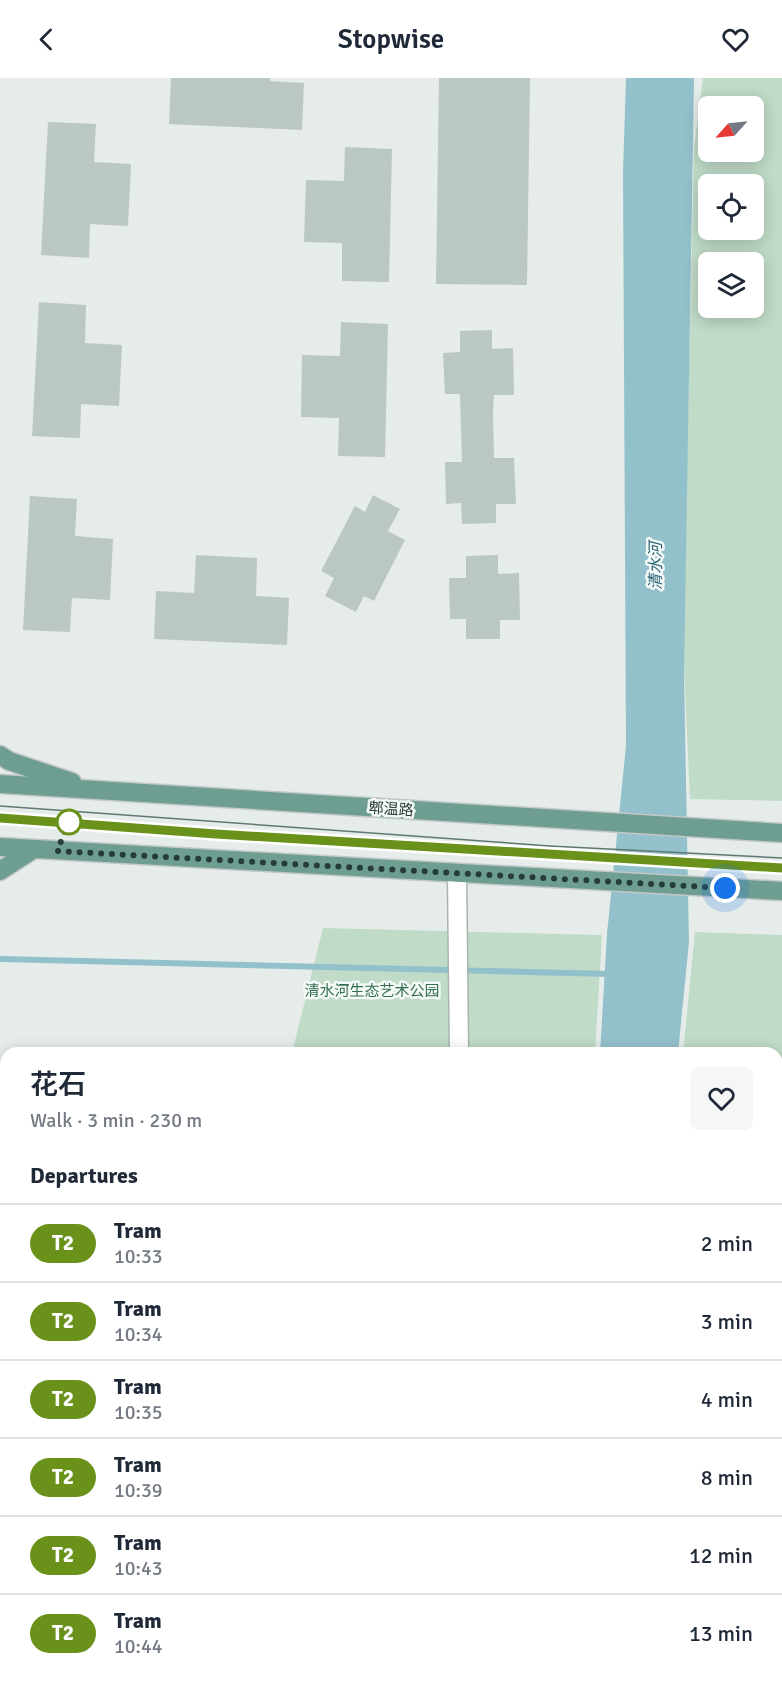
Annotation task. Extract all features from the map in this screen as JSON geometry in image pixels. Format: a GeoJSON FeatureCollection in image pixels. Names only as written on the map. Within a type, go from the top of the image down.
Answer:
{"type":"FeatureCollection","features":[{"type":"Feature","properties":{"kind":"main road"},"geometry":{"type":"LineString","coordinates":[[0,755],[9,762],[100,790]]}},
{"type":"Feature","properties":{"kind":"main road","name":"郫温路"},"geometry":{"type":"LineString","coordinates":[[0,784],[782,833]]}},
{"type":"Feature","properties":{"kind":"main road"},"geometry":{"type":"LineString","coordinates":[[0,848],[782,891]]}},
{"type":"Feature","properties":{"kind":"main road"},"geometry":{"type":"LineString","coordinates":[[0,870],[33,849]]}},
{"type":"Feature","properties":{"kind":"lane"},"geometry":{"type":"LineString","coordinates":[[457,874],[459,1047]]}},
{"type":"Feature","properties":{"kind":"green space"},"geometry":{"type":"Polygon","coordinates":[[[703,78],[782,78],[782,801],[690,799],[683,644],[694,147],[698,116],[698,162],[764,162],[764,96],[701,96],[703,78]]]}},
{"type":"Feature","properties":{"kind":"green space","name":"清水河生态艺术公园"},"geometry":{"type":"Polygon","coordinates":[[[323,928],[602,935],[595,1047],[293,1047],[323,928]]]}},
{"type":"Feature","properties":{"kind":"green space"},"geometry":{"type":"Polygon","coordinates":[[[695,932],[782,935],[782,1047],[684,1047],[695,932]]]}},
{"type":"Feature","properties":{"kind":"water","name":"清水河"},"geometry":{"type":"Polygon","coordinates":[[[626,78],[694,78],[684,674],[689,942],[679,1047],[600,1047],[607,934],[626,746],[623,172],[626,78]]]}},
{"type":"Feature","properties":{"kind":"building"},"geometry":{"type":"Polygon","coordinates":[[[171,78],[270,78],[270,81],[304,83],[302,130],[169,124],[171,78]]]}},
{"type":"Feature","properties":{"kind":"building"},"geometry":{"type":"Polygon","coordinates":[[[439,78],[530,78],[527,285],[436,284],[439,78]]]}},
{"type":"Feature","properties":{"kind":"building"},"geometry":{"type":"Polygon","coordinates":[[[48,122],[96,124],[94,162],[131,164],[128,226],[90,224],[89,258],[41,255],[48,122]]]}},
{"type":"Feature","properties":{"kind":"building"},"geometry":{"type":"Polygon","coordinates":[[[345,147],[392,149],[389,282],[342,281],[342,243],[304,242],[306,180],[344,181],[345,147]]]}},
{"type":"Feature","properties":{"kind":"building"},"geometry":{"type":"Polygon","coordinates":[[[39,302],[86,305],[85,343],[122,345],[119,406],[81,404],[80,438],[32,436],[39,302]]]}},
{"type":"Feature","properties":{"kind":"building"},"geometry":{"type":"Polygon","coordinates":[[[341,322],[388,324],[385,457],[338,456],[339,418],[301,417],[302,355],[340,356],[341,322]]]}},
{"type":"Feature","properties":{"kind":"building"},"geometry":{"type":"Polygon","coordinates":[[[492,330],[492,349],[513,348],[514,395],[494,395],[493,413],[494,458],[514,458],[516,504],[496,504],[496,523],[462,524],[461,503],[446,504],[445,462],[462,462],[460,394],[445,394],[443,353],[460,352],[460,331],[492,330]]]}},
{"type":"Feature","properties":{"kind":"building"},"geometry":{"type":"Polygon","coordinates":[[[373,495],[400,509],[388,531],[405,540],[374,601],[364,596],[356,612],[325,596],[334,578],[321,571],[355,506],[365,512],[373,495]]]}},
{"type":"Feature","properties":{"kind":"building"},"geometry":{"type":"Polygon","coordinates":[[[30,496],[77,499],[75,536],[113,539],[110,600],[72,598],[70,632],[23,630],[30,496]]]}},
{"type":"Feature","properties":{"kind":"building"},"geometry":{"type":"Polygon","coordinates":[[[196,555],[257,558],[256,596],[289,598],[287,645],[154,639],[156,591],[194,593],[196,555]]]}},
{"type":"Feature","properties":{"kind":"building"},"geometry":{"type":"Polygon","coordinates":[[[498,555],[498,574],[519,573],[520,620],[500,620],[500,639],[466,639],[466,619],[450,619],[449,578],[466,578],[466,556],[498,555]]]}},
{"type":"Feature","properties":{"kind":"waterway"},"geometry":{"type":"LineString","coordinates":[[0,959],[611,974]]}},
{"type":"Feature","properties":{"kind":"tram line"},"geometry":{"type":"LineString","coordinates":[[0,806],[550,846],[782,858]]}},
{"type":"Feature","properties":{"kind":"tram line"},"geometry":{"type":"LineString","coordinates":[[0,818],[486,850]]}},
{"type":"Feature","properties":{"kind":"tram line","name":"T2"},"geometry":{"type":"LineString","coordinates":[[0,818],[216,834],[782,868]]}},
{"type":"Feature","properties":{"kind":"tram line"},"geometry":{"type":"LineString","coordinates":[[602,857],[782,868]]}},
{"type":"Feature","properties":{"kind":"route"},"geometry":{"type":"LineString","coordinates":[[69,822],[57,851],[725,888]]}}]}
